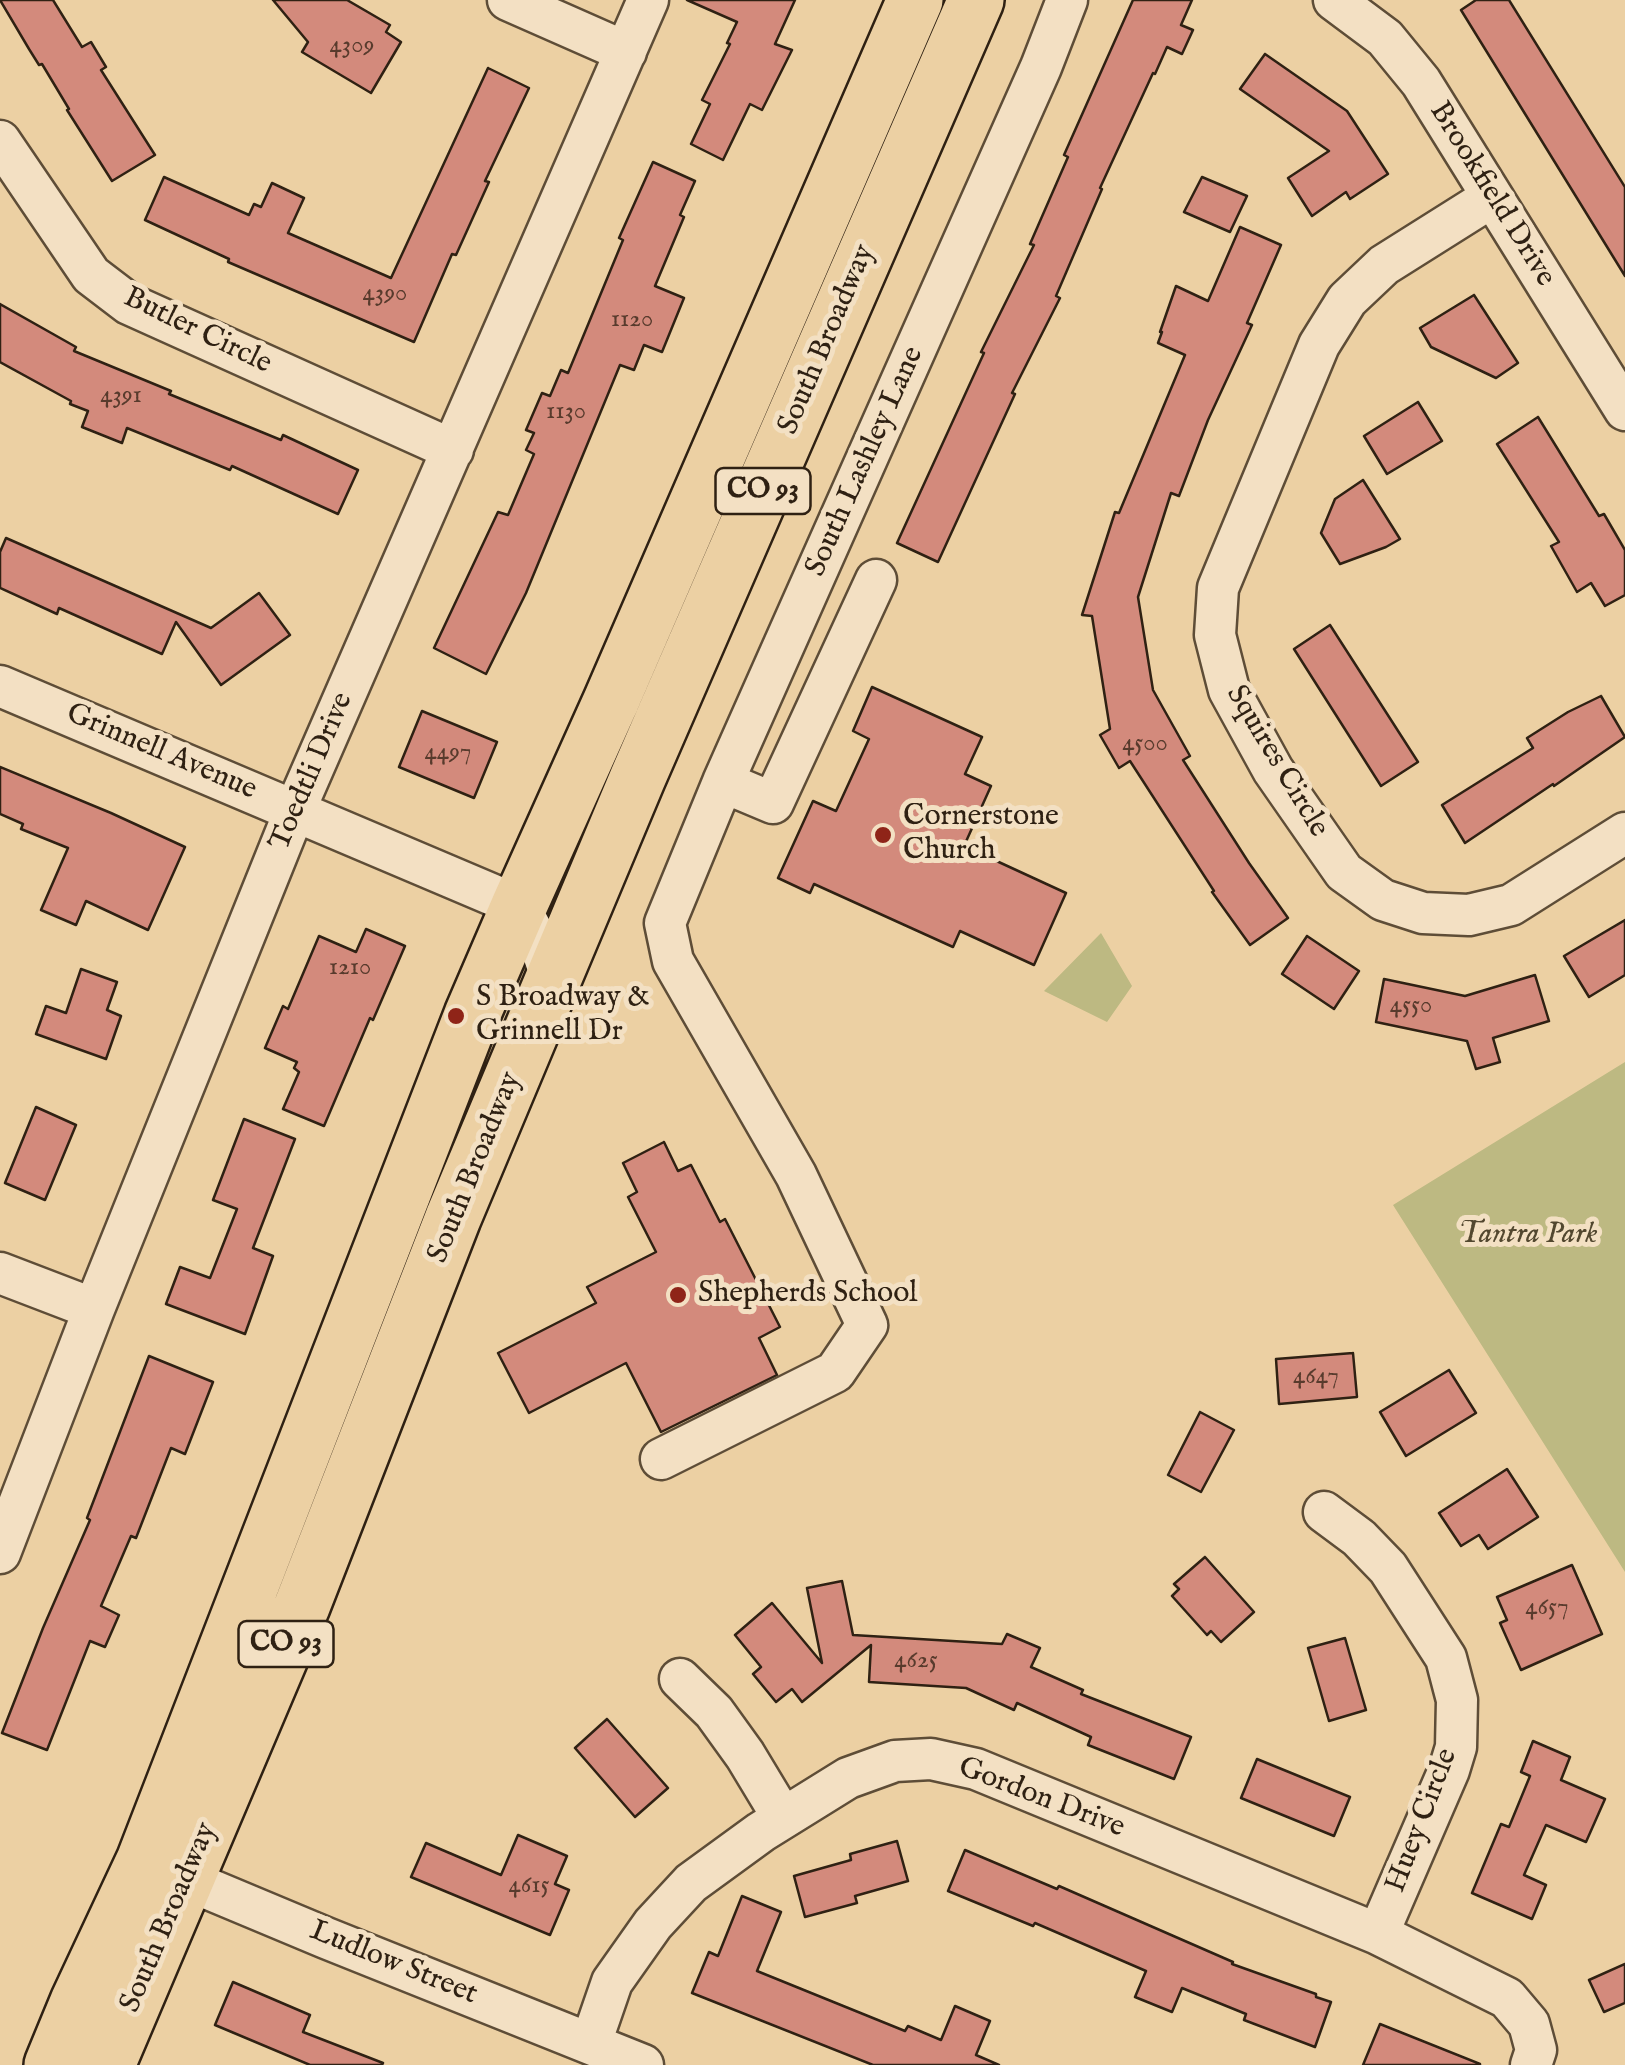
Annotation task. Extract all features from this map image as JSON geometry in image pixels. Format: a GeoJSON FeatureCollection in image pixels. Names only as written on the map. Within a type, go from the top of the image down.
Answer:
{"type":"FeatureCollection","features":[{"type":"Feature","properties":{"kind":"highway","name":"South Broadway"},"geometry":{"type":"LineString","coordinates":[[107,2065],[165,1870],[472,1015],[915,0]]}},
{"type":"Feature","properties":{"kind":"highway","name":"South Broadway"},"geometry":{"type":"LineString","coordinates":[[52,2065],[78,2002],[165,1870],[302,1606],[453,1218],[638,777],[976,0]]}},
{"type":"Feature","properties":{"kind":"street"},"geometry":{"type":"LineString","coordinates":[[508,0],[626,52]]}},
{"type":"Feature","properties":{"kind":"street","name":"Toedtli Drive"},"geometry":{"type":"LineString","coordinates":[[0,1552],[295,810],[648,0]]}},
{"type":"Feature","properties":{"kind":"street","name":"South Lashley Lane"},"geometry":{"type":"LineString","coordinates":[[661,1459],[835,1372],[867,1325],[796,1175],[673,961],[665,923],[723,782],[1041,68],[1067,0]]}},
{"type":"Feature","properties":{"kind":"street","name":"Brookfield Drive"},"geometry":{"type":"LineString","coordinates":[[1334,0],[1385,38],[1421,82],[1625,410]]}},
{"type":"Feature","properties":{"kind":"street","name":"Butler Circle"},"geometry":{"type":"LineString","coordinates":[[0,141],[90,275],[129,304],[453,450]]}},
{"type":"Feature","properties":{"kind":"street","name":"Squires Circle"},"geometry":{"type":"LineString","coordinates":[[1492,197],[1384,265],[1347,300],[1320,346],[1218,588],[1215,636],[1229,690],[1273,770],[1344,872],[1383,900],[1423,913],[1468,915],[1511,905],[1625,833]]}},
{"type":"Feature","properties":{"kind":"street"},"geometry":{"type":"LineString","coordinates":[[723,782],[773,804],[876,580]]}},
{"type":"Feature","properties":{"kind":"street","name":"Grinnell Avenue"},"geometry":{"type":"LineString","coordinates":[[0,686],[518,906]]}},
{"type":"Feature","properties":{"kind":"street"},"geometry":{"type":"LineString","coordinates":[[518,906],[540,945],[552,983]]}},
{"type":"Feature","properties":{"kind":"street"},"geometry":{"type":"LineString","coordinates":[[0,1272],[94,1309]]}},
{"type":"Feature","properties":{"kind":"street","name":"Huey Circle"},"geometry":{"type":"LineString","coordinates":[[1324,1512],[1359,1538],[1388,1568],[1446,1658],[1457,1700],[1456,1747],[1449,1770],[1378,1934]]}},
{"type":"Feature","properties":{"kind":"street"},"geometry":{"type":"LineString","coordinates":[[680,1679],[714,1712],[783,1818]]}},
{"type":"Feature","properties":{"kind":"street","name":"Gordon Drive"},"geometry":{"type":"LineString","coordinates":[[591,2043],[612,1982],[653,1924],[691,1883],[848,1778],[895,1761],[932,1759],[976,1769],[1378,1934],[1506,1998],[1529,2024],[1536,2050],[1530,2065]]}},
{"type":"Feature","properties":{"kind":"street","name":"Ludlow Street"},"geometry":{"type":"LineString","coordinates":[[165,1870],[643,2065]]}},
{"type":"Feature","properties":{"kind":"green space"},"geometry":{"type":"Polygon","coordinates":[[[1101,933],[1132,986],[1107,1022],[1044,991],[1101,933]]]}},
{"type":"Feature","properties":{"kind":"green space","name":"Tantra Park"},"geometry":{"type":"Polygon","coordinates":[[[1625,1062],[1625,1572],[1393,1205],[1625,1062]]]}},
{"type":"Feature","properties":{"kind":"building"},"geometry":{"type":"Polygon","coordinates":[[[0,0],[53,0],[82,47],[91,42],[106,67],[101,70],[155,155],[112,181],[0,0]]]}},
{"type":"Feature","properties":{"kind":"building"},"geometry":{"type":"Polygon","coordinates":[[[273,0],[347,0],[390,25],[386,32],[401,42],[371,93],[302,52],[308,42],[273,0]]]}},
{"type":"Feature","properties":{"kind":"building"},"geometry":{"type":"Polygon","coordinates":[[[687,0],[795,0],[775,44],[792,50],[762,110],[750,104],[723,160],[691,144],[710,104],[702,100],[737,22],[687,0]]]}},
{"type":"Feature","properties":{"kind":"building"},"geometry":{"type":"Polygon","coordinates":[[[1133,0],[1192,0],[1181,25],[1193,30],[1182,54],[1167,47],[1153,73],[1100,188],[1056,296],[1060,298],[1012,393],[1015,394],[938,562],[897,543],[984,353],[981,352],[1034,245],[1030,244],[1068,157],[1064,155],[1133,0]]]}},
{"type":"Feature","properties":{"kind":"building"},"geometry":{"type":"Polygon","coordinates":[[[1476,0],[1509,0],[1625,187],[1625,276],[1461,10],[1476,0]]]}},
{"type":"Feature","properties":{"kind":"building"},"geometry":{"type":"Polygon","coordinates":[[[1265,54],[1347,111],[1388,174],[1350,199],[1346,192],[1312,216],[1288,178],[1329,151],[1240,89],[1265,54]]]}},
{"type":"Feature","properties":{"kind":"building"},"geometry":{"type":"Polygon","coordinates":[[[488,68],[529,88],[414,342],[228,262],[229,259],[145,220],[164,177],[249,215],[254,204],[261,207],[272,183],[304,198],[288,233],[391,278],[488,68]]]}},
{"type":"Feature","properties":{"kind":"building"},"geometry":{"type":"Polygon","coordinates":[[[653,162],[695,181],[655,286],[684,298],[662,352],[644,345],[634,370],[620,365],[526,593],[486,674],[434,648],[498,512],[508,515],[534,454],[526,450],[534,433],[526,430],[542,393],[550,396],[561,370],[568,373],[623,240],[619,238],[653,162]]]}},
{"type":"Feature","properties":{"kind":"building"},"geometry":{"type":"Polygon","coordinates":[[[1202,177],[1247,196],[1230,232],[1184,212],[1202,177]]]}},
{"type":"Feature","properties":{"kind":"building"},"geometry":{"type":"Polygon","coordinates":[[[1240,227],[1281,245],[1247,323],[1252,325],[1208,420],[1179,496],[1171,493],[1138,597],[1153,690],[1190,756],[1183,760],[1288,918],[1250,945],[1130,761],[1119,768],[1100,735],[1110,729],[1092,616],[1082,615],[1115,512],[1119,513],[1185,355],[1158,343],[1176,286],[1208,301],[1240,227]]]}},
{"type":"Feature","properties":{"kind":"building"},"geometry":{"type":"Polygon","coordinates":[[[1474,295],[1518,363],[1496,378],[1431,347],[1420,328],[1474,295]]]}},
{"type":"Feature","properties":{"kind":"building"},"geometry":{"type":"Polygon","coordinates":[[[0,304],[76,347],[74,351],[281,440],[283,435],[358,470],[338,514],[232,466],[230,470],[127,428],[122,443],[82,427],[88,411],[0,362],[0,304]]]}},
{"type":"Feature","properties":{"kind":"building"},"geometry":{"type":"Polygon","coordinates":[[[1418,402],[1442,441],[1387,474],[1364,436],[1418,402]]]}},
{"type":"Feature","properties":{"kind":"building"},"geometry":{"type":"Polygon","coordinates":[[[1538,417],[1599,516],[1604,514],[1625,550],[1625,595],[1605,606],[1591,583],[1577,592],[1551,546],[1559,542],[1497,444],[1538,417]]]}},
{"type":"Feature","properties":{"kind":"building"},"geometry":{"type":"Polygon","coordinates":[[[1363,480],[1400,539],[1340,564],[1321,533],[1335,499],[1363,480]]]}},
{"type":"Feature","properties":{"kind":"building"},"geometry":{"type":"Polygon","coordinates":[[[6,538],[211,628],[259,593],[290,635],[221,685],[176,622],[162,654],[59,608],[57,614],[0,588],[0,552],[6,538]]]}},
{"type":"Feature","properties":{"kind":"building"},"geometry":{"type":"Polygon","coordinates":[[[1330,625],[1418,762],[1381,786],[1294,649],[1330,625]]]}},
{"type":"Feature","properties":{"kind":"building","name":"Cornerstone Church"},"geometry":{"type":"Polygon","coordinates":[[[872,687],[982,737],[965,774],[991,786],[964,846],[1066,893],[1034,965],[960,931],[953,947],[814,884],[810,893],[778,878],[813,801],[836,811],[869,739],[853,731],[872,687]]]}},
{"type":"Feature","properties":{"kind":"building"},"geometry":{"type":"Polygon","coordinates":[[[1601,696],[1625,737],[1465,843],[1442,805],[1533,748],[1527,738],[1601,696]]]}},
{"type":"Feature","properties":{"kind":"building"},"geometry":{"type":"Polygon","coordinates":[[[422,711],[497,742],[474,798],[399,767],[422,711]]]}},
{"type":"Feature","properties":{"kind":"building"},"geometry":{"type":"Polygon","coordinates":[[[0,767],[185,847],[148,930],[86,901],[76,925],[41,910],[68,848],[21,829],[23,824],[0,814],[0,767]]]}},
{"type":"Feature","properties":{"kind":"building"},"geometry":{"type":"Polygon","coordinates":[[[1625,920],[1625,975],[1589,997],[1564,956],[1625,920]]]}},
{"type":"Feature","properties":{"kind":"building"},"geometry":{"type":"Polygon","coordinates":[[[366,929],[405,946],[324,1126],[283,1109],[299,1072],[294,1068],[297,1062],[265,1048],[283,1006],[288,1009],[319,936],[356,952],[366,929]]]}},
{"type":"Feature","properties":{"kind":"building"},"geometry":{"type":"Polygon","coordinates":[[[1307,936],[1359,971],[1334,1009],[1282,974],[1307,936]]]}},
{"type":"Feature","properties":{"kind":"building"},"geometry":{"type":"Polygon","coordinates":[[[81,969],[117,982],[107,1010],[121,1016],[106,1059],[36,1034],[46,1006],[66,1013],[81,969]]]}},
{"type":"Feature","properties":{"kind":"building"},"geometry":{"type":"Polygon","coordinates":[[[1535,975],[1549,1021],[1493,1038],[1500,1062],[1476,1069],[1467,1041],[1376,1022],[1384,979],[1465,996],[1535,975]]]}},
{"type":"Feature","properties":{"kind":"building"},"geometry":{"type":"Polygon","coordinates":[[[36,1107],[76,1125],[45,1200],[5,1183],[36,1107]]]}},
{"type":"Feature","properties":{"kind":"building"},"geometry":{"type":"Polygon","coordinates":[[[244,1119],[295,1139],[253,1248],[273,1256],[245,1334],[166,1304],[180,1267],[210,1278],[237,1209],[213,1200],[244,1119]]]}},
{"type":"Feature","properties":{"kind":"building","name":"Shepherds School"},"geometry":{"type":"Polygon","coordinates":[[[664,1142],[678,1171],[691,1165],[720,1222],[725,1219],[780,1327],[759,1338],[777,1375],[661,1432],[626,1363],[529,1413],[498,1353],[596,1303],[587,1287],[656,1252],[628,1197],[637,1192],[623,1163],[664,1142]]]}},
{"type":"Feature","properties":{"kind":"building"},"geometry":{"type":"Polygon","coordinates":[[[1353,1353],[1357,1397],[1279,1404],[1276,1359],[1353,1353]]]}},
{"type":"Feature","properties":{"kind":"building"},"geometry":{"type":"Polygon","coordinates":[[[149,1356],[213,1382],[185,1454],[171,1448],[136,1538],[131,1536],[101,1606],[119,1615],[105,1647],[90,1641],[47,1750],[2,1733],[90,1520],[87,1518],[149,1356]]]}},
{"type":"Feature","properties":{"kind":"building"},"geometry":{"type":"Polygon","coordinates":[[[1449,1370],[1476,1413],[1406,1456],[1380,1412],[1449,1370]]]}},
{"type":"Feature","properties":{"kind":"building"},"geometry":{"type":"Polygon","coordinates":[[[1200,1412],[1234,1430],[1201,1492],[1168,1475],[1200,1412]]]}},
{"type":"Feature","properties":{"kind":"building"},"geometry":{"type":"Polygon","coordinates":[[[1507,1469],[1538,1517],[1488,1549],[1479,1535],[1461,1546],[1439,1513],[1507,1469]]]}},
{"type":"Feature","properties":{"kind":"building"},"geometry":{"type":"Polygon","coordinates":[[[1205,1557],[1254,1612],[1221,1642],[1211,1631],[1207,1635],[1172,1596],[1179,1589],[1174,1584],[1205,1557]]]}},
{"type":"Feature","properties":{"kind":"building"},"geometry":{"type":"Polygon","coordinates":[[[1572,1565],[1602,1634],[1521,1670],[1500,1623],[1507,1620],[1497,1597],[1572,1565]]]}},
{"type":"Feature","properties":{"kind":"building"},"geometry":{"type":"Polygon","coordinates":[[[842,1581],[853,1635],[1002,1644],[1007,1634],[1040,1648],[1031,1667],[1083,1690],[1081,1694],[1191,1737],[1174,1779],[1088,1745],[1091,1737],[1017,1703],[1014,1710],[966,1688],[869,1682],[871,1645],[802,1702],[792,1689],[776,1702],[753,1674],[761,1667],[735,1635],[772,1603],[822,1663],[807,1588],[842,1581]]]}},
{"type":"Feature","properties":{"kind":"building"},"geometry":{"type":"Polygon","coordinates":[[[1345,1638],[1366,1710],[1329,1721],[1308,1648],[1345,1638]]]}},
{"type":"Feature","properties":{"kind":"building"},"geometry":{"type":"Polygon","coordinates":[[[607,1719],[668,1788],[635,1817],[575,1748],[607,1719]]]}},
{"type":"Feature","properties":{"kind":"building"},"geometry":{"type":"Polygon","coordinates":[[[1533,1741],[1570,1757],[1561,1780],[1605,1799],[1586,1842],[1546,1825],[1524,1875],[1546,1885],[1532,1919],[1472,1893],[1501,1824],[1509,1827],[1530,1776],[1521,1772],[1533,1741]]]}},
{"type":"Feature","properties":{"kind":"building"},"geometry":{"type":"Polygon","coordinates":[[[1257,1759],[1350,1797],[1334,1836],[1241,1798],[1257,1759]]]}},
{"type":"Feature","properties":{"kind":"building"},"geometry":{"type":"Polygon","coordinates":[[[518,1835],[567,1856],[555,1884],[569,1890],[550,1935],[411,1877],[426,1843],[501,1875],[518,1835]]]}},
{"type":"Feature","properties":{"kind":"building"},"geometry":{"type":"Polygon","coordinates":[[[897,1841],[908,1881],[855,1896],[857,1903],[805,1917],[794,1876],[851,1860],[850,1854],[897,1841]]]}},
{"type":"Feature","properties":{"kind":"building"},"geometry":{"type":"Polygon","coordinates":[[[965,1850],[1331,2002],[1315,2047],[1244,2020],[1246,2014],[1182,1988],[1172,2012],[1135,1997],[1146,1971],[948,1891],[965,1850]]]}},
{"type":"Feature","properties":{"kind":"building"},"geometry":{"type":"Polygon","coordinates":[[[742,1896],[781,1912],[757,1971],[905,2031],[908,2026],[941,2040],[955,2006],[990,2021],[976,2055],[999,2065],[873,2065],[692,1993],[709,1952],[718,1956],[742,1896]]]}},
{"type":"Feature","properties":{"kind":"building"},"geometry":{"type":"Polygon","coordinates":[[[1625,1964],[1625,2003],[1604,2012],[1589,1980],[1625,1964]]]}},
{"type":"Feature","properties":{"kind":"building"},"geometry":{"type":"Polygon","coordinates":[[[233,1982],[310,2015],[303,2032],[382,2065],[310,2065],[215,2025],[233,1982]]]}},
{"type":"Feature","properties":{"kind":"building"},"geometry":{"type":"Polygon","coordinates":[[[1380,2024],[1480,2064],[1480,2065],[1363,2065],[1380,2024]]]}},
{"type":"Feature","properties":{"kind":"place","name":"Cornerstone Church"},"geometry":{"type":"Point","coordinates":[883,835]}},
{"type":"Feature","properties":{"kind":"place","name":"S Broadway & Grinnell Dr"},"geometry":{"type":"Point","coordinates":[456,1016]}},
{"type":"Feature","properties":{"kind":"place","name":"Shepherds School"},"geometry":{"type":"Point","coordinates":[678,1295]}}]}
